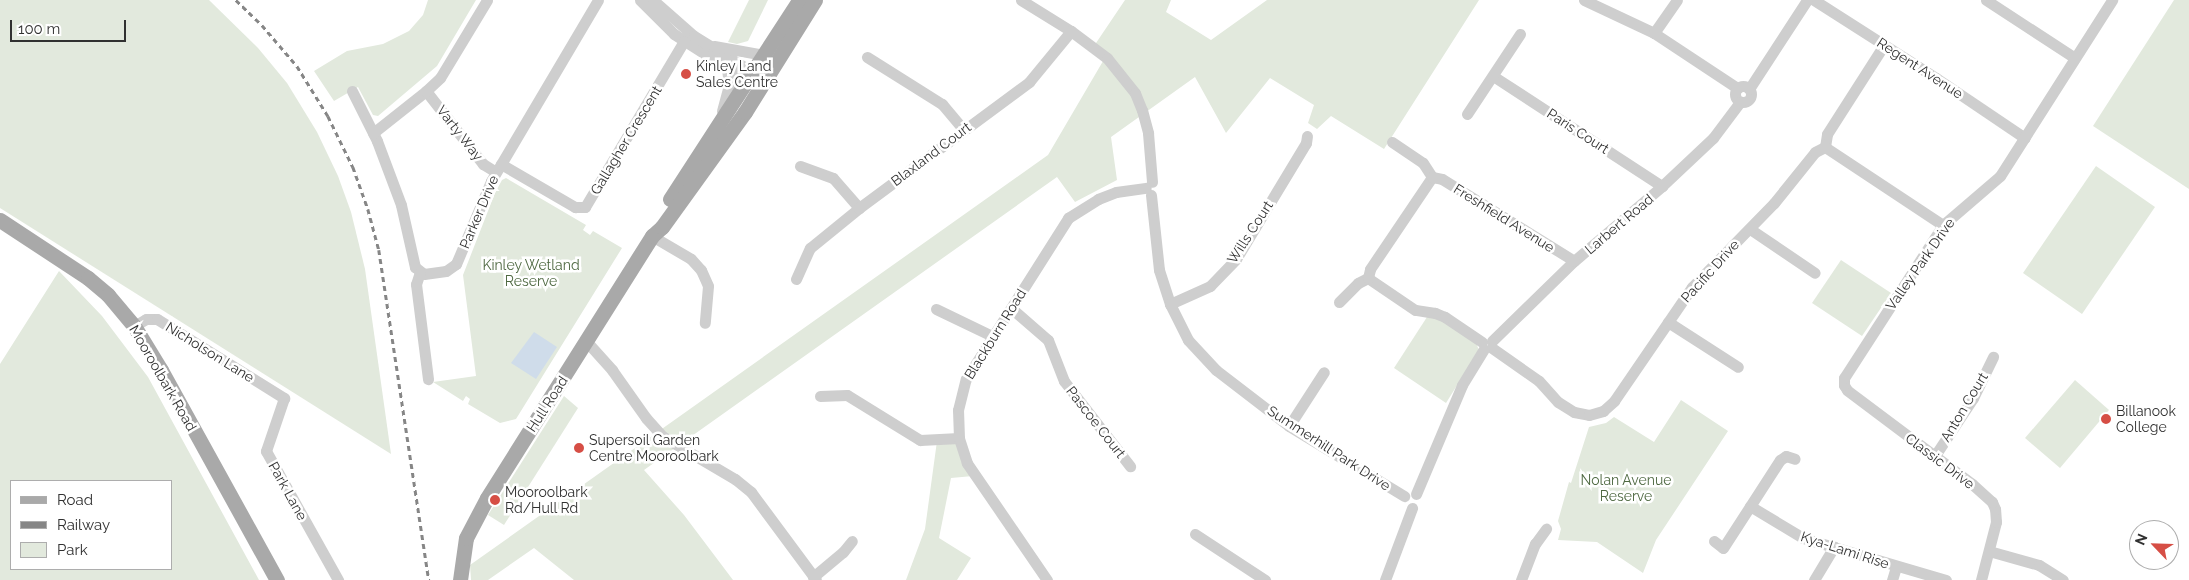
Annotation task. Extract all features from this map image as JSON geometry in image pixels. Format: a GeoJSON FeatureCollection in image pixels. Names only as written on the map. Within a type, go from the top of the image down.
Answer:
{"type":"FeatureCollection","features":[{"type":"Feature","properties":{"kind":"main road","name":"Hull Road"},"geometry":{"type":"LineString","coordinates":[[460,580],[466,538],[475,518],[652,236],[662,226],[756,81],[764,55],[799,0]]}},
{"type":"Feature","properties":{"kind":"main road","name":"Hull Road"},"geometry":{"type":"LineString","coordinates":[[652,236],[655,221],[693,163],[815,0]]}},
{"type":"Feature","properties":{"kind":"main road","name":"Mooroolbark Road"},"geometry":{"type":"LineString","coordinates":[[0,220],[88,278],[108,295],[134,326],[161,370],[277,580]]}},
{"type":"Feature","properties":{"kind":"street"},"geometry":{"type":"LineString","coordinates":[[373,133],[426,91],[445,71],[487,0]]}},
{"type":"Feature","properties":{"kind":"street","name":"Parker Drive"},"geometry":{"type":"LineString","coordinates":[[420,272],[446,271],[456,264],[484,194],[598,0]]}},
{"type":"Feature","properties":{"kind":"street"},"geometry":{"type":"LineString","coordinates":[[640,0],[684,41],[727,68],[756,81]]}},
{"type":"Feature","properties":{"kind":"street"},"geometry":{"type":"LineString","coordinates":[[653,0],[682,26],[756,81]]}},
{"type":"Feature","properties":{"kind":"street","name":"Summerhill Park Drive"},"geometry":{"type":"LineString","coordinates":[[1021,0],[1071,31],[1107,58],[1135,93],[1148,134],[1150,188],[1159,270],[1170,304],[1188,340],[1216,370],[1289,426],[1410,495]]}},
{"type":"Feature","properties":{"kind":"street"},"geometry":{"type":"LineString","coordinates":[[1584,0],[1599,9],[1654,34],[1737,88]]}},
{"type":"Feature","properties":{"kind":"street"},"geometry":{"type":"LineString","coordinates":[[1654,34],[1676,0]]}},
{"type":"Feature","properties":{"kind":"street"},"geometry":{"type":"LineString","coordinates":[[1749,89],[1807,0]]}},
{"type":"Feature","properties":{"kind":"street","name":"Regent Avenue"},"geometry":{"type":"LineString","coordinates":[[1814,0],[1884,44],[2024,138]]}},
{"type":"Feature","properties":{"kind":"street"},"geometry":{"type":"LineString","coordinates":[[1987,0],[2075,58]]}},
{"type":"Feature","properties":{"kind":"street","name":"Valley Park Drive"},"geometry":{"type":"LineString","coordinates":[[1847,390],[1844,385],[1847,373],[1943,225],[1995,181],[2112,0]]}},
{"type":"Feature","properties":{"kind":"street","name":"Blaxland Court"},"geometry":{"type":"LineString","coordinates":[[796,278],[810,248],[963,129],[1029,82],[1071,31]]}},
{"type":"Feature","properties":{"kind":"street"},"geometry":{"type":"LineString","coordinates":[[1467,114],[1520,34]]}},
{"type":"Feature","properties":{"kind":"street","name":"Gallagher Crescent"},"geometry":{"type":"LineString","coordinates":[[498,168],[575,207],[585,206],[684,41]]}},
{"type":"Feature","properties":{"kind":"street"},"geometry":{"type":"LineString","coordinates":[[1884,44],[1827,134],[1825,147],[1943,225]]}},
{"type":"Feature","properties":{"kind":"street"},"geometry":{"type":"LineString","coordinates":[[708,45],[764,55]]}},
{"type":"Feature","properties":{"kind":"street"},"geometry":{"type":"LineString","coordinates":[[868,57],[942,104],[963,129]]}},
{"type":"Feature","properties":{"kind":"street"},"geometry":{"type":"LineString","coordinates":[[693,163],[724,108],[729,85],[727,68]]}},
{"type":"Feature","properties":{"kind":"street","name":"Paris Court"},"geometry":{"type":"LineString","coordinates":[[1493,76],[1662,186]]}},
{"type":"Feature","properties":{"kind":"street"},"geometry":{"type":"LineString","coordinates":[[1742,86],[1749,89],[1752,94],[1750,99],[1746,102],[1740,102],[1735,95],[1737,88],[1742,86]]}},
{"type":"Feature","properties":{"kind":"street"},"geometry":{"type":"LineString","coordinates":[[352,91],[373,133],[401,205],[415,267],[420,272],[416,284],[428,379]]}},
{"type":"Feature","properties":{"kind":"street","name":"Varty Way"},"geometry":{"type":"LineString","coordinates":[[426,91],[484,164],[498,168]]}},
{"type":"Feature","properties":{"kind":"street","name":"Larbert Road"},"geometry":{"type":"LineString","coordinates":[[1410,495],[1462,385],[1487,345],[1574,261],[1662,186],[1713,138],[1740,102]]}},
{"type":"Feature","properties":{"kind":"street","name":"Wills Court"},"geometry":{"type":"LineString","coordinates":[[1170,304],[1210,286],[1236,258],[1306,143],[1307,136]]}},
{"type":"Feature","properties":{"kind":"street","name":"Freshfield Avenue"},"geometry":{"type":"LineString","coordinates":[[1392,142],[1422,163],[1432,178],[1442,179],[1574,261]]}},
{"type":"Feature","properties":{"kind":"street","name":"Pacific Drive"},"geometry":{"type":"LineString","coordinates":[[1487,345],[1539,381],[1558,402],[1574,412],[1589,415],[1603,411],[1614,401],[1692,287],[1721,255],[1750,228],[1814,152],[1825,147]]}},
{"type":"Feature","properties":{"kind":"street"},"geometry":{"type":"LineString","coordinates":[[800,166],[834,178],[859,208]]}},
{"type":"Feature","properties":{"kind":"street"},"geometry":{"type":"LineString","coordinates":[[1368,278],[1370,269],[1432,178]]}},
{"type":"Feature","properties":{"kind":"street","name":"Blackburn Road"},"geometry":{"type":"LineString","coordinates":[[1044,579],[967,463],[959,438],[958,410],[966,379],[1068,218],[1098,199],[1116,192],[1150,188]]}},
{"type":"Feature","properties":{"kind":"street"},"geometry":{"type":"LineString","coordinates":[[1750,228],[1815,273]]}},
{"type":"Feature","properties":{"kind":"street"},"geometry":{"type":"LineString","coordinates":[[652,236],[692,259],[701,270],[708,286],[705,323]]}},
{"type":"Feature","properties":{"kind":"street"},"geometry":{"type":"LineString","coordinates":[[1339,302],[1358,283],[1368,278]]}},
{"type":"Feature","properties":{"kind":"street"},"geometry":{"type":"LineString","coordinates":[[1368,278],[1415,310],[1436,313],[1445,317],[1487,345]]}},
{"type":"Feature","properties":{"kind":"street","name":"Pascoe Court"},"geometry":{"type":"LineString","coordinates":[[1010,308],[1048,340],[1064,381],[1130,466]]}},
{"type":"Feature","properties":{"kind":"street"},"geometry":{"type":"LineString","coordinates":[[936,309],[992,336]]}},
{"type":"Feature","properties":{"kind":"street","name":"Nicholson Lane"},"geometry":{"type":"LineString","coordinates":[[134,326],[146,319],[157,319],[284,398]]}},
{"type":"Feature","properties":{"kind":"street"},"geometry":{"type":"LineString","coordinates":[[1668,322],[1738,367]]}},
{"type":"Feature","properties":{"kind":"street"},"geometry":{"type":"LineString","coordinates":[[587,342],[612,370],[646,418],[662,436],[735,479],[751,492],[815,578],[843,552],[852,540]]}},
{"type":"Feature","properties":{"kind":"street","name":"Anton Court"},"geometry":{"type":"LineString","coordinates":[[1934,457],[1973,398],[1993,357]]}},
{"type":"Feature","properties":{"kind":"street"},"geometry":{"type":"LineString","coordinates":[[1289,426],[1324,372]]}},
{"type":"Feature","properties":{"kind":"street","name":"Classic Drive"},"geometry":{"type":"LineString","coordinates":[[1847,390],[1972,484],[1992,502],[1995,508],[1996,522],[1981,580]]}},
{"type":"Feature","properties":{"kind":"street"},"geometry":{"type":"LineString","coordinates":[[820,396],[847,395],[920,440],[959,438]]}},
{"type":"Feature","properties":{"kind":"street","name":"Park Lane"},"geometry":{"type":"LineString","coordinates":[[284,398],[266,451],[338,580]]}},
{"type":"Feature","properties":{"kind":"street"},"geometry":{"type":"LineString","coordinates":[[1714,541],[1723,548],[1780,460],[1786,456],[1795,459]]}},
{"type":"Feature","properties":{"kind":"street"},"geometry":{"type":"LineString","coordinates":[[1385,580],[1412,508],[1405,504],[1410,495]]}},
{"type":"Feature","properties":{"kind":"street","name":"Kya-Lami Rise"},"geometry":{"type":"LineString","coordinates":[[1750,506],[1793,534],[1896,567],[1946,580]]}},
{"type":"Feature","properties":{"kind":"street"},"geometry":{"type":"LineString","coordinates":[[1520,580],[1535,544],[1546,529]]}},
{"type":"Feature","properties":{"kind":"street"},"geometry":{"type":"LineString","coordinates":[[1195,534],[1265,580]]}},
{"type":"Feature","properties":{"kind":"street"},"geometry":{"type":"LineString","coordinates":[[1814,580],[1834,547]]}},
{"type":"Feature","properties":{"kind":"street"},"geometry":{"type":"LineString","coordinates":[[1989,551],[2039,565],[2063,580]]}},
{"type":"Feature","properties":{"kind":"street"},"geometry":{"type":"LineString","coordinates":[[1892,580],[1896,567]]}},
{"type":"Feature","properties":{"kind":"green space"},"geometry":{"type":"Polygon","coordinates":[[[0,0],[209,0],[258,48],[287,83],[317,132],[338,176],[351,212],[365,269],[391,454],[0,208],[0,0]]]}},
{"type":"Feature","properties":{"kind":"green space"},"geometry":{"type":"Polygon","coordinates":[[[428,0],[476,0],[437,66],[378,116],[373,115],[358,87],[334,101],[314,71],[347,51],[383,44],[409,31],[423,15],[428,0]]]}},
{"type":"Feature","properties":{"kind":"green space"},"geometry":{"type":"Polygon","coordinates":[[[749,0],[768,0],[748,41],[737,44],[728,42],[749,0]]]}},
{"type":"Feature","properties":{"kind":"green space"},"geometry":{"type":"Polygon","coordinates":[[[1125,0],[1171,0],[1166,12],[1211,40],[1267,0],[1479,0],[1384,149],[1331,116],[1317,129],[1308,123],[1314,105],[1270,78],[1226,133],[1195,77],[1111,137],[1117,180],[1075,202],[1057,177],[644,470],[684,515],[733,580],[574,580],[534,548],[488,580],[471,580],[470,565],[1048,155],[1106,56],[1094,46],[1125,0]]]}},
{"type":"Feature","properties":{"kind":"green space"},"geometry":{"type":"Polygon","coordinates":[[[2174,0],[2189,0],[2189,189],[2093,126],[2174,0]]]}},
{"type":"Feature","properties":{"kind":"green space"},"geometry":{"type":"Polygon","coordinates":[[[2096,166],[2155,207],[2082,314],[2023,273],[2096,166]]]}},
{"type":"Feature","properties":{"kind":"green space","name":"Kinley Wetland Reserve"},"geometry":{"type":"Polygon","coordinates":[[[506,178],[586,225],[583,230],[590,235],[593,231],[622,248],[516,419],[500,423],[468,404],[470,399],[466,396],[463,401],[433,382],[476,376],[463,275],[495,193],[502,180],[506,178]]]}},
{"type":"Feature","properties":{"kind":"green space"},"geometry":{"type":"Polygon","coordinates":[[[1841,260],[1891,293],[1862,336],[1812,303],[1841,260]]]}},
{"type":"Feature","properties":{"kind":"green space"},"geometry":{"type":"Polygon","coordinates":[[[59,271],[102,316],[148,377],[259,580],[0,580],[0,364],[59,271]]]}},
{"type":"Feature","properties":{"kind":"green space"},"geometry":{"type":"Polygon","coordinates":[[[1427,317],[1443,320],[1476,343],[1479,350],[1446,403],[1394,368],[1427,317]]]}},
{"type":"Feature","properties":{"kind":"green space"},"geometry":{"type":"Polygon","coordinates":[[[2075,380],[2109,410],[2060,468],[2025,438],[2075,380]]]}},
{"type":"Feature","properties":{"kind":"green space"},"geometry":{"type":"Polygon","coordinates":[[[564,396],[578,408],[504,525],[488,515],[564,396]]]}},
{"type":"Feature","properties":{"kind":"green space","name":"Nolan Avenue Reserve"},"geometry":{"type":"Polygon","coordinates":[[[1681,400],[1728,431],[1656,540],[1643,573],[1597,542],[1558,540],[1561,529],[1558,521],[1569,482],[1571,483],[1589,427],[1606,423],[1614,417],[1654,442],[1681,400]]]}},
{"type":"Feature","properties":{"kind":"green space"},"geometry":{"type":"Polygon","coordinates":[[[958,440],[973,476],[951,478],[939,538],[971,558],[957,580],[906,580],[925,529],[937,441],[958,440]]]}},
{"type":"Feature","properties":{"kind":"water"},"geometry":{"type":"Polygon","coordinates":[[[534,332],[557,347],[536,379],[511,363],[534,332]]]}},
{"type":"Feature","properties":{"kind":"railway"},"geometry":{"type":"LineString","coordinates":[[236,0],[262,25],[297,66],[328,116],[353,167],[368,209],[379,250],[429,580]]}},
{"type":"Feature","properties":{"kind":"place","name":"Kinley Land Sales Centre"},"geometry":{"type":"Point","coordinates":[686,74]}},
{"type":"Feature","properties":{"kind":"place","name":"Billanook College"},"geometry":{"type":"Point","coordinates":[2106,419]}},
{"type":"Feature","properties":{"kind":"place","name":"Supersoil Garden Centre Mooroolbark"},"geometry":{"type":"Point","coordinates":[579,448]}},
{"type":"Feature","properties":{"kind":"place","name":"Mooroolbark Rd/Hull Rd"},"geometry":{"type":"Point","coordinates":[495,500]}}]}
